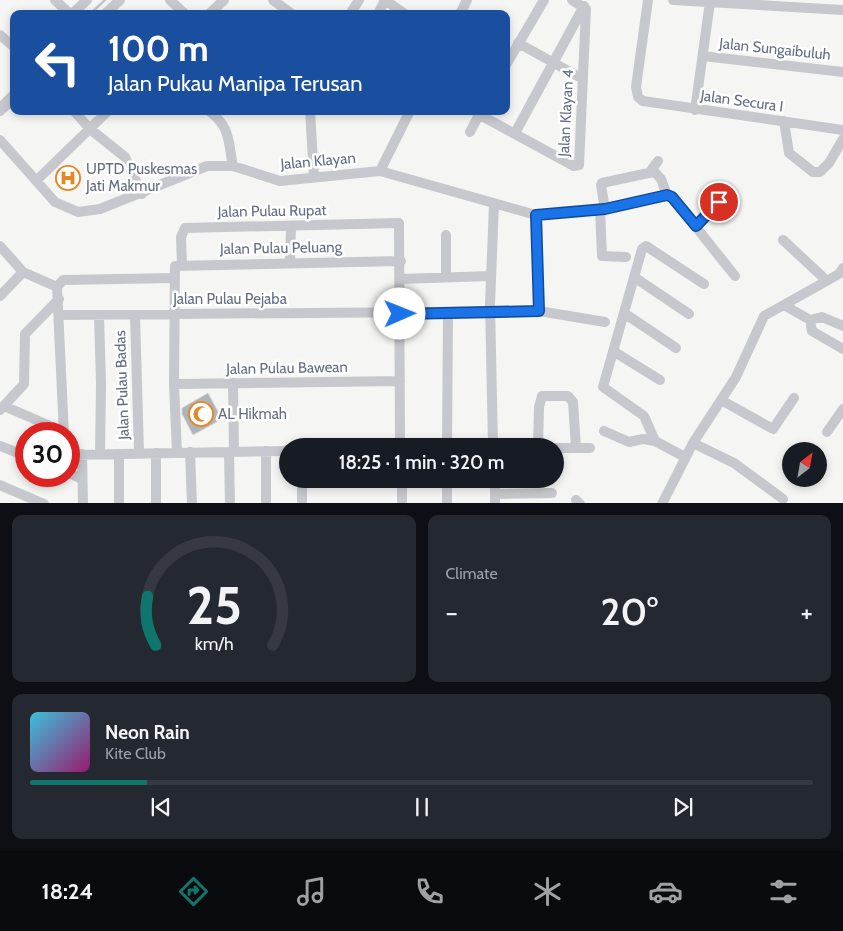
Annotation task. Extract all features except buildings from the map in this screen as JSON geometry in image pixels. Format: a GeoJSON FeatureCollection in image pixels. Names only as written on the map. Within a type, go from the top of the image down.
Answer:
{"type":"FeatureCollection","features":[{"type":"Feature","properties":{"kind":"street"},"geometry":{"type":"LineString","coordinates":[[55,0],[66,10]]}},
{"type":"Feature","properties":{"kind":"street"},"geometry":{"type":"LineString","coordinates":[[76,10],[87,0]]}},
{"type":"Feature","properties":{"kind":"street"},"geometry":{"type":"LineString","coordinates":[[109,10],[120,0]]}},
{"type":"Feature","properties":{"kind":"street"},"geometry":{"type":"LineString","coordinates":[[170,0],[181,10]]}},
{"type":"Feature","properties":{"kind":"street"},"geometry":{"type":"LineString","coordinates":[[214,10],[224,0]]}},
{"type":"Feature","properties":{"kind":"street"},"geometry":{"type":"LineString","coordinates":[[273,0],[287,10]]}},
{"type":"Feature","properties":{"kind":"street"},"geometry":{"type":"LineString","coordinates":[[385,0],[399,10]]}},
{"type":"Feature","properties":{"kind":"street"},"geometry":{"type":"LineString","coordinates":[[510,58],[544,0]]}},
{"type":"Feature","properties":{"kind":"street"},"geometry":{"type":"LineString","coordinates":[[515,134],[585,8],[572,0]]}},
{"type":"Feature","properties":{"kind":"street","name":"Jalan Secura I"},"geometry":{"type":"LineString","coordinates":[[648,0],[636,87],[638,97],[643,101],[843,130]]}},
{"type":"Feature","properties":{"kind":"street"},"geometry":{"type":"LineString","coordinates":[[673,0],[843,10]]}},
{"type":"Feature","properties":{"kind":"street"},"geometry":{"type":"LineString","coordinates":[[695,110],[710,2]]}},
{"type":"Feature","properties":{"kind":"street","name":"Jalan Klayan 4"},"geometry":{"type":"LineString","coordinates":[[483,115],[574,166],[579,165],[585,8]]}},
{"type":"Feature","properties":{"kind":"street"},"geometry":{"type":"LineString","coordinates":[[0,35],[10,44]]}},
{"type":"Feature","properties":{"kind":"street"},"geometry":{"type":"LineString","coordinates":[[518,43],[583,79]]}},
{"type":"Feature","properties":{"kind":"street","name":"Jalan Sungaibuluh"},"geometry":{"type":"LineString","coordinates":[[703,56],[843,72]]}},
{"type":"Feature","properties":{"kind":"street"},"geometry":{"type":"LineString","coordinates":[[0,111],[10,102]]}},
{"type":"Feature","properties":{"kind":"street"},"geometry":{"type":"LineString","coordinates":[[78,115],[90,129],[126,157],[142,194]]}},
{"type":"Feature","properties":{"kind":"street"},"geometry":{"type":"LineString","coordinates":[[37,180],[104,115]]}},
{"type":"Feature","properties":{"kind":"street"},"geometry":{"type":"LineString","coordinates":[[214,115],[225,126],[233,166]]}},
{"type":"Feature","properties":{"kind":"street"},"geometry":{"type":"LineString","coordinates":[[310,115],[314,177]]}},
{"type":"Feature","properties":{"kind":"street"},"geometry":{"type":"LineString","coordinates":[[380,171],[408,115]]}},
{"type":"Feature","properties":{"kind":"street"},"geometry":{"type":"LineString","coordinates":[[470,132],[479,115]]}},
{"type":"Feature","properties":{"kind":"street"},"geometry":{"type":"LineString","coordinates":[[784,122],[789,153],[813,172],[820,172],[829,163],[843,139]]}},
{"type":"Feature","properties":{"kind":"street","name":"Jalan Klayan"},"geometry":{"type":"LineString","coordinates":[[0,140],[55,202],[78,212],[100,209],[142,194],[208,166],[233,166],[280,181],[380,171],[536,215],[602,209],[667,195]]}},
{"type":"Feature","properties":{"kind":"street"},"geometry":{"type":"LineString","coordinates":[[658,162],[652,167],[653,172],[661,179],[667,195],[672,197],[735,276]]}},
{"type":"Feature","properties":{"kind":"street"},"geometry":{"type":"LineString","coordinates":[[626,257],[602,256],[600,185],[653,172]]}},
{"type":"Feature","properties":{"kind":"street"},"geometry":{"type":"LineString","coordinates":[[696,226],[719,202]]}},
{"type":"Feature","properties":{"kind":"street"},"geometry":{"type":"LineString","coordinates":[[493,438],[490,276],[494,204]]}},
{"type":"Feature","properties":{"kind":"street"},"geometry":{"type":"LineString","coordinates":[[536,215],[539,311]]}},
{"type":"Feature","properties":{"kind":"street","name":"Jalan Pulau Rupat"},"geometry":{"type":"LineString","coordinates":[[182,265],[182,237],[185,228],[397,223],[400,227],[400,261]]}},
{"type":"Feature","properties":{"kind":"street"},"geometry":{"type":"LineString","coordinates":[[290,262],[291,226]]}},
{"type":"Feature","properties":{"kind":"street"},"geometry":{"type":"LineString","coordinates":[[446,235],[446,277]]}},
{"type":"Feature","properties":{"kind":"street"},"geometry":{"type":"LineString","coordinates":[[783,240],[826,280]]}},
{"type":"Feature","properties":{"kind":"street"},"geometry":{"type":"LineString","coordinates":[[0,246],[23,272],[57,287]]}},
{"type":"Feature","properties":{"kind":"street"},"geometry":{"type":"LineString","coordinates":[[655,441],[644,416],[603,387],[642,249],[646,246],[704,284]]}},
{"type":"Feature","properties":{"kind":"street"},"geometry":{"type":"LineString","coordinates":[[400,261],[400,438]]}},
{"type":"Feature","properties":{"kind":"street","name":"Jalan Pulau Peluang"},"geometry":{"type":"LineString","coordinates":[[182,265],[400,261]]}},
{"type":"Feature","properties":{"kind":"street"},"geometry":{"type":"LineString","coordinates":[[177,453],[174,384],[176,315],[174,267],[182,265]]}},
{"type":"Feature","properties":{"kind":"street"},"geometry":{"type":"LineString","coordinates":[[0,296],[23,272]]}},
{"type":"Feature","properties":{"kind":"street"},"geometry":{"type":"LineString","coordinates":[[662,503],[684,457],[745,360],[764,316],[826,280],[842,273]]}},
{"type":"Feature","properties":{"kind":"street"},"geometry":{"type":"LineString","coordinates":[[400,278],[490,276]]}},
{"type":"Feature","properties":{"kind":"street"},"geometry":{"type":"LineString","coordinates":[[634,277],[689,314]]}},
{"type":"Feature","properties":{"kind":"street"},"geometry":{"type":"LineString","coordinates":[[57,287],[63,280],[174,278]]}},
{"type":"Feature","properties":{"kind":"street"},"geometry":{"type":"LineString","coordinates":[[57,287],[60,315],[64,422]]}},
{"type":"Feature","properties":{"kind":"street"},"geometry":{"type":"LineString","coordinates":[[37,422],[2,408],[24,384],[26,334],[59,299]]}},
{"type":"Feature","properties":{"kind":"street"},"geometry":{"type":"LineString","coordinates":[[784,304],[810,320],[822,317],[843,326]]}},
{"type":"Feature","properties":{"kind":"street","name":"Jalan Pulau Pejaba"},"geometry":{"type":"LineString","coordinates":[[60,315],[400,314],[539,311],[605,322]]}},
{"type":"Feature","properties":{"kind":"street"},"geometry":{"type":"LineString","coordinates":[[447,438],[448,313]]}},
{"type":"Feature","properties":{"kind":"street"},"geometry":{"type":"LineString","coordinates":[[624,313],[676,348]]}},
{"type":"Feature","properties":{"kind":"street"},"geometry":{"type":"LineString","coordinates":[[99,315],[101,383],[100,454]]}},
{"type":"Feature","properties":{"kind":"street","name":"Jalan Pulau Badas"},"geometry":{"type":"LineString","coordinates":[[135,315],[139,453]]}},
{"type":"Feature","properties":{"kind":"street"},"geometry":{"type":"LineString","coordinates":[[810,320],[812,331],[843,349]]}},
{"type":"Feature","properties":{"kind":"street"},"geometry":{"type":"LineString","coordinates":[[613,351],[660,380]]}},
{"type":"Feature","properties":{"kind":"street","name":"Jalan Pulau Bawean"},"geometry":{"type":"LineString","coordinates":[[174,384],[400,381]]}},
{"type":"Feature","properties":{"kind":"street"},"geometry":{"type":"LineString","coordinates":[[230,503],[233,383]]}},
{"type":"Feature","properties":{"kind":"street"},"geometry":{"type":"LineString","coordinates":[[538,438],[539,407],[542,396],[568,396],[573,402],[576,448]]}},
{"type":"Feature","properties":{"kind":"street"},"geometry":{"type":"LineString","coordinates":[[721,400],[773,429],[794,398]]}},
{"type":"Feature","properties":{"kind":"street"},"geometry":{"type":"LineString","coordinates":[[827,432],[843,409]]}},
{"type":"Feature","properties":{"kind":"street"},"geometry":{"type":"LineString","coordinates":[[604,431],[629,442],[643,439],[655,441],[684,457]]}},
{"type":"Feature","properties":{"kind":"street"},"geometry":{"type":"LineString","coordinates":[[693,443],[734,463],[783,499]]}},
{"type":"Feature","properties":{"kind":"street"},"geometry":{"type":"LineString","coordinates":[[0,446],[15,452]]}},
{"type":"Feature","properties":{"kind":"street"},"geometry":{"type":"LineString","coordinates":[[564,448],[590,448]]}},
{"type":"Feature","properties":{"kind":"street"},"geometry":{"type":"LineString","coordinates":[[82,503],[82,454],[279,451]]}},
{"type":"Feature","properties":{"kind":"street"},"geometry":{"type":"LineString","coordinates":[[190,452],[192,503]]}},
{"type":"Feature","properties":{"kind":"street"},"geometry":{"type":"LineString","coordinates":[[266,452],[266,503]]}},
{"type":"Feature","properties":{"kind":"street"},"geometry":{"type":"LineString","coordinates":[[156,453],[156,503]]}},
{"type":"Feature","properties":{"kind":"street","name":"Jalan Pulau Badas"},"geometry":{"type":"LineString","coordinates":[[119,454],[119,503]]}},
{"type":"Feature","properties":{"kind":"street"},"geometry":{"type":"LineString","coordinates":[[0,485],[42,503]]}},
{"type":"Feature","properties":{"kind":"street"},"geometry":{"type":"LineString","coordinates":[[302,488],[302,503]]}},
{"type":"Feature","properties":{"kind":"street"},"geometry":{"type":"LineString","coordinates":[[402,488],[402,503]]}},
{"type":"Feature","properties":{"kind":"street"},"geometry":{"type":"LineString","coordinates":[[447,488],[447,503]]}},
{"type":"Feature","properties":{"kind":"street"},"geometry":{"type":"LineString","coordinates":[[495,499],[552,493]]}},
{"type":"Feature","properties":{"kind":"waterway"},"geometry":{"type":"LineString","coordinates":[[94,10],[105,0]]}},
{"type":"Feature","properties":{"kind":"waterway"},"geometry":{"type":"LineString","coordinates":[[0,103],[10,93]]}},
{"type":"Feature","properties":{"kind":"place","name":"UPTD Puskesmas Jati Makmur"},"geometry":{"type":"Point","coordinates":[68,178]}},
{"type":"Feature","properties":{"kind":"place","name":"AL Hikmah"},"geometry":{"type":"Point","coordinates":[201,414]}},
{"type":"Feature","properties":{"kind":"route"},"geometry":{"type":"LineString","coordinates":[[400,314],[539,311],[536,215],[570,214],[605,209],[667,195],[672,197],[696,226],[719,202]]}}]}
